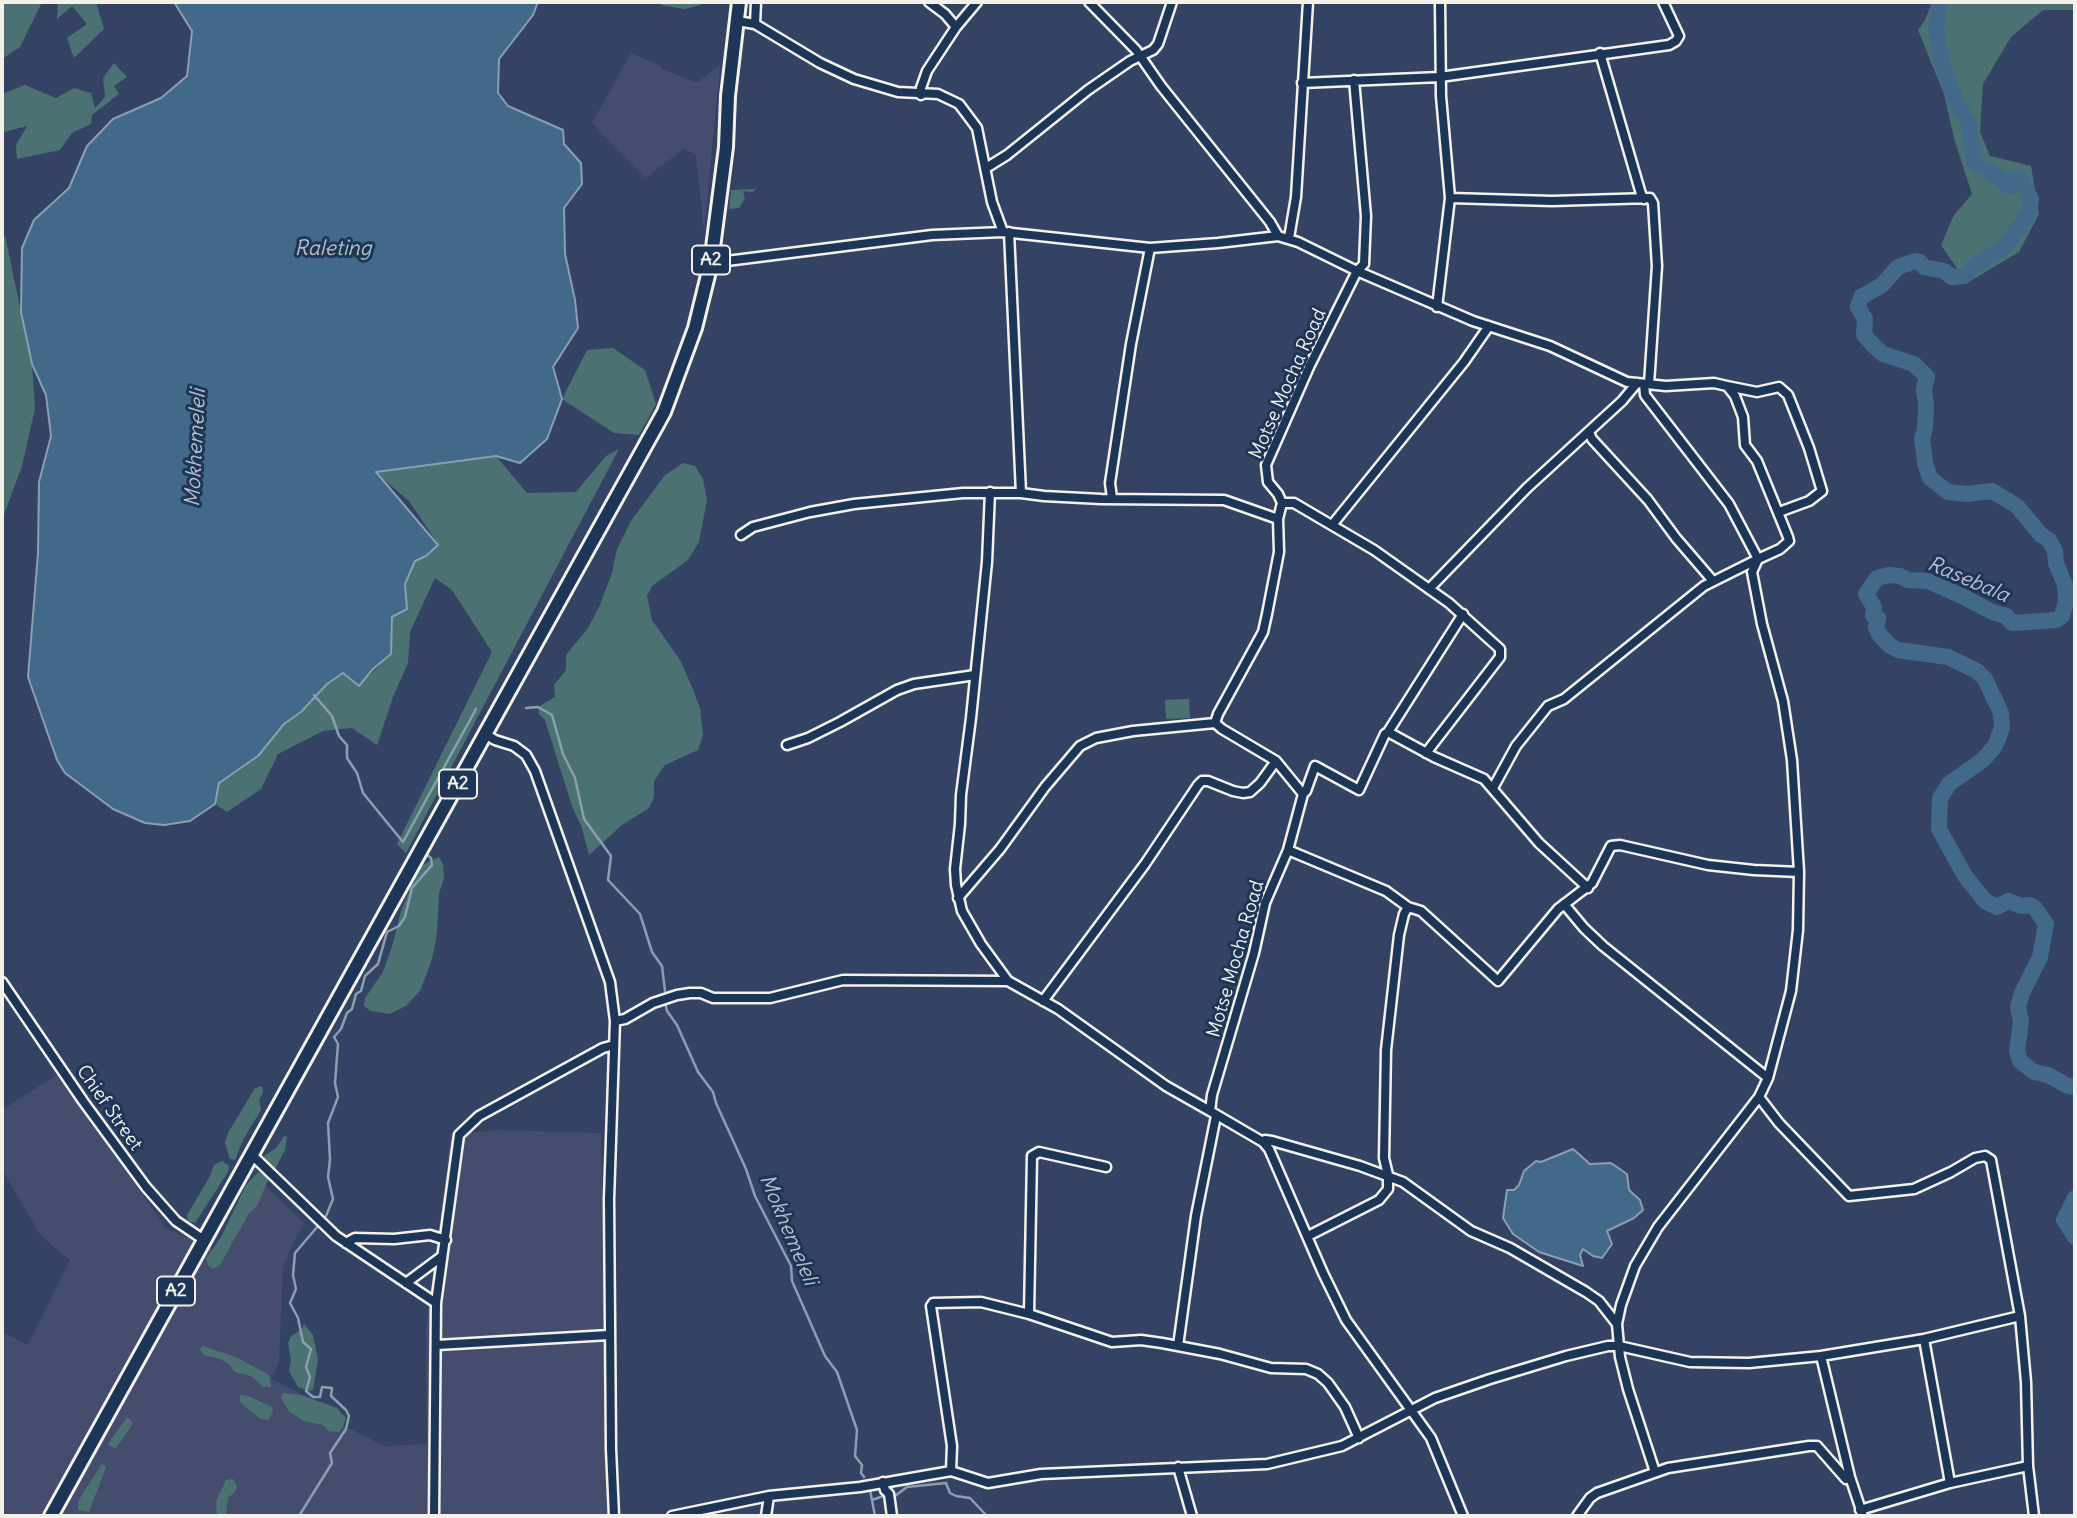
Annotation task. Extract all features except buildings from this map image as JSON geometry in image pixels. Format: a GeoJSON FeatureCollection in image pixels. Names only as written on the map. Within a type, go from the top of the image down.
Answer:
{"type":"FeatureCollection","features":[{"type":"Feature","properties":{"kind":"main road","name":"A2"},"geometry":{"type":"LineString","coordinates":[[51,1516],[664,412],[695,328],[711,263],[726,147],[728,96],[739,2]]}},
{"type":"Feature","properties":{"kind":"street"},"geometry":{"type":"LineString","coordinates":[[755,24],[756,2]]}},
{"type":"Feature","properties":{"kind":"street"},"geometry":{"type":"LineString","coordinates":[[929,2],[956,27]]}},
{"type":"Feature","properties":{"kind":"street"},"geometry":{"type":"LineString","coordinates":[[921,95],[927,71],[956,27],[977,2]]}},
{"type":"Feature","properties":{"kind":"street"},"geometry":{"type":"LineString","coordinates":[[1089,2],[1126,39],[1270,222],[1278,236]]}},
{"type":"Feature","properties":{"kind":"street"},"geometry":{"type":"LineString","coordinates":[[986,167],[1007,155],[1088,90],[1153,50],[1158,44],[1172,2]]}},
{"type":"Feature","properties":{"kind":"street"},"geometry":{"type":"LineString","coordinates":[[1289,238],[1296,197],[1308,2]]}},
{"type":"Feature","properties":{"kind":"street"},"geometry":{"type":"LineString","coordinates":[[1437,307],[1450,198],[1440,76],[1440,2]]}},
{"type":"Feature","properties":{"kind":"street"},"geometry":{"type":"LineString","coordinates":[[1302,83],[1440,76],[1658,46],[1676,41],[1679,36],[1663,2]]}},
{"type":"Feature","properties":{"kind":"street"},"geometry":{"type":"LineString","coordinates":[[737,21],[755,24],[820,63],[854,79],[898,92],[937,94],[950,98],[970,116],[977,128],[992,202],[1006,232],[1021,493]]}},
{"type":"Feature","properties":{"kind":"street"},"geometry":{"type":"LineString","coordinates":[[1600,53],[1640,194],[1644,199]]}},
{"type":"Feature","properties":{"kind":"street","name":"Motse Mocha Road"},"geometry":{"type":"LineString","coordinates":[[1282,503],[1268,482],[1266,465],[1310,365],[1357,271],[1364,264],[1366,242],[1361,154],[1353,80]]}},
{"type":"Feature","properties":{"kind":"street"},"geometry":{"type":"LineString","coordinates":[[1450,198],[1552,201],[1650,198],[1653,203],[1657,266],[1643,384],[1645,395],[1729,504],[1758,559]]}},
{"type":"Feature","properties":{"kind":"street"},"geometry":{"type":"LineString","coordinates":[[711,263],[932,235],[1006,232],[1150,248],[1278,236],[1289,238],[1437,307],[1550,346],[1626,382],[1666,386],[1714,383],[1757,392],[1779,387],[1788,395],[1822,491],[1809,501],[1779,512]]}},
{"type":"Feature","properties":{"kind":"street"},"geometry":{"type":"LineString","coordinates":[[1112,498],[1110,483],[1130,344],[1150,248]]}},
{"type":"Feature","properties":{"kind":"street"},"geometry":{"type":"LineString","coordinates":[[1332,525],[1464,362],[1489,326]]}},
{"type":"Feature","properties":{"kind":"street"},"geometry":{"type":"LineString","coordinates":[[1429,589],[1559,456],[1643,384]]}},
{"type":"Feature","properties":{"kind":"street"},"geometry":{"type":"LineString","coordinates":[[1493,788],[1516,746],[1542,710],[1564,699],[1627,650],[1680,603],[1713,581],[1780,549],[1788,541],[1757,461],[1745,445],[1742,411],[1727,386]]}},
{"type":"Feature","properties":{"kind":"street"},"geometry":{"type":"LineString","coordinates":[[1589,432],[1592,439],[1641,492],[1713,581]]}},
{"type":"Feature","properties":{"kind":"street"},"geometry":{"type":"LineString","coordinates":[[990,492],[987,562],[956,859],[958,898],[970,926],[1008,981],[1068,1016],[1166,1086],[1263,1142],[1274,1159],[1346,1320],[1431,1438],[1463,1516]]}},
{"type":"Feature","properties":{"kind":"street"},"geometry":{"type":"LineString","coordinates":[[741,535],[753,527],[854,504],[942,494],[990,492],[1044,496],[1224,500],[1278,519]]}},
{"type":"Feature","properties":{"kind":"street"},"geometry":{"type":"LineString","coordinates":[[1215,723],[1263,632],[1279,552],[1278,519],[1282,503],[1294,503],[1374,550],[1429,589],[1463,614],[1502,653],[1426,753]]}},
{"type":"Feature","properties":{"kind":"street"},"geometry":{"type":"LineString","coordinates":[[1655,1472],[1628,1389],[1619,1346],[1621,1305],[1635,1266],[1658,1227],[1759,1097],[1768,1078],[1791,991],[1798,930],[1799,872],[1792,760],[1783,701],[1762,624],[1752,572],[1758,559]]}},
{"type":"Feature","properties":{"kind":"street"},"geometry":{"type":"LineString","coordinates":[[1463,614],[1388,732],[1426,753],[1476,774],[1493,788],[1539,843],[1588,888]]}},
{"type":"Feature","properties":{"kind":"street"},"geometry":{"type":"LineString","coordinates":[[787,745],[840,723],[898,690],[914,684],[975,675]]}},
{"type":"Feature","properties":{"kind":"street"},"geometry":{"type":"LineString","coordinates":[[958,898],[1080,746],[1096,738],[1133,731],[1215,723],[1276,761],[1303,794]]}},
{"type":"Feature","properties":{"kind":"street","name":"Motse Mocha Road"},"geometry":{"type":"LineString","coordinates":[[1178,1346],[1213,1113],[1212,1095],[1254,953],[1265,903],[1288,850],[1303,794],[1315,766],[1359,790],[1388,732]]}},
{"type":"Feature","properties":{"kind":"street"},"geometry":{"type":"LineString","coordinates":[[485,734],[514,746],[526,755],[535,771],[610,982],[615,1021],[609,1148],[614,1516]]}},
{"type":"Feature","properties":{"kind":"street"},"geometry":{"type":"LineString","coordinates":[[1043,1002],[1145,864],[1198,785],[1202,781],[1208,781],[1233,791],[1250,792],[1276,761]]}},
{"type":"Feature","properties":{"kind":"street"},"geometry":{"type":"LineString","coordinates":[[1288,850],[1385,891],[1408,907],[1421,911],[1498,981],[1564,904],[1588,888],[1597,875],[1605,853],[1614,845],[1708,865],[1799,872]]}},
{"type":"Feature","properties":{"kind":"street"},"geometry":{"type":"LineString","coordinates":[[1564,904],[1603,946],[1768,1078]]}},
{"type":"Feature","properties":{"kind":"street"},"geometry":{"type":"LineString","coordinates":[[1308,1236],[1379,1200],[1388,1189],[1384,1158],[1385,1050],[1399,935],[1408,907]]}},
{"type":"Feature","properties":{"kind":"street"},"geometry":{"type":"LineString","coordinates":[[615,1021],[625,1020],[653,1003],[690,993],[701,993],[713,998],[770,998],[843,980],[1008,981]]}},
{"type":"Feature","properties":{"kind":"street","name":"Chief Street"},"geometry":{"type":"LineString","coordinates":[[2,982],[83,1101],[146,1187],[176,1221],[204,1240]]}},
{"type":"Feature","properties":{"kind":"street"},"geometry":{"type":"LineString","coordinates":[[434,1516],[436,1303],[459,1135],[479,1116],[603,1048],[614,1045]]}},
{"type":"Feature","properties":{"kind":"street"},"geometry":{"type":"LineString","coordinates":[[1759,1097],[1779,1123],[1849,1196],[1914,1189],[1975,1158],[1985,1156],[1991,1160],[2020,1316],[2026,1382],[2028,1466],[2034,1516]]}},
{"type":"Feature","properties":{"kind":"street"},"geometry":{"type":"LineString","coordinates":[[1263,1142],[1272,1141],[1388,1175],[1419,1193],[1471,1231],[1510,1248],[1586,1292],[1599,1301],[1618,1324]]}},
{"type":"Feature","properties":{"kind":"street"},"geometry":{"type":"LineString","coordinates":[[1029,1314],[1032,1156],[1039,1152],[1105,1167]]}},
{"type":"Feature","properties":{"kind":"street"},"geometry":{"type":"LineString","coordinates":[[251,1154],[346,1243],[436,1303]]}},
{"type":"Feature","properties":{"kind":"street"},"geometry":{"type":"LineString","coordinates":[[346,1243],[355,1237],[394,1239],[429,1235],[446,1240]]}},
{"type":"Feature","properties":{"kind":"street"},"geometry":{"type":"LineString","coordinates":[[406,1283],[441,1257]]}},
{"type":"Feature","properties":{"kind":"street"},"geometry":{"type":"LineString","coordinates":[[951,1471],[952,1446],[932,1304],[981,1302],[1029,1314],[1112,1342],[1142,1340],[1220,1353],[1271,1368],[1306,1368],[1328,1383],[1345,1407],[1359,1438]]}},
{"type":"Feature","properties":{"kind":"street"},"geometry":{"type":"LineString","coordinates":[[672,1516],[769,1496],[860,1487],[951,1471],[988,1483],[1041,1474],[1268,1464],[1322,1451],[1359,1438],[1435,1398],[1566,1356],[1619,1346],[1676,1360],[1710,1364],[1821,1356],[1924,1339],[2020,1316]]}},
{"type":"Feature","properties":{"kind":"street"},"geometry":{"type":"LineString","coordinates":[[437,1345],[610,1335]]}},
{"type":"Feature","properties":{"kind":"street"},"geometry":{"type":"LineString","coordinates":[[1924,1339],[1950,1483]]}},
{"type":"Feature","properties":{"kind":"street"},"geometry":{"type":"LineString","coordinates":[[1821,1356],[1850,1477],[1862,1513],[1950,1483],[2028,1466]]}},
{"type":"Feature","properties":{"kind":"street"},"geometry":{"type":"LineString","coordinates":[[1577,1516],[1597,1493],[1655,1472],[1688,1464],[1817,1446],[1846,1479],[1850,1477]]}},
{"type":"Feature","properties":{"kind":"street"},"geometry":{"type":"LineString","coordinates":[[1178,1467],[1192,1516]]}},
{"type":"Feature","properties":{"kind":"street"},"geometry":{"type":"LineString","coordinates":[[883,1482],[885,1490],[890,1494],[892,1516]]}},
{"type":"Feature","properties":{"kind":"street"},"geometry":{"type":"LineString","coordinates":[[766,1516],[769,1496]]}},
{"type":"Feature","properties":{"kind":"shaded area"},"geometry":{"type":"Polygon","coordinates":[[[631,53],[697,83],[720,65],[704,232],[696,154],[684,149],[645,178],[592,123],[631,53]]]}},
{"type":"Feature","properties":{"kind":"shaded area"},"geometry":{"type":"Polygon","coordinates":[[[58,1074],[166,1228],[216,1251],[260,1180],[305,1224],[295,1239],[283,1268],[279,1362],[272,1379],[344,1416],[340,1424],[384,1446],[427,1444],[426,1327],[451,1134],[500,1130],[601,1133],[608,1516],[2,1516],[2,1332],[28,1345],[70,1260],[41,1236],[2,1169],[2,1110],[58,1074]]]}},
{"type":"Feature","properties":{"kind":"green space"},"geometry":{"type":"Polygon","coordinates":[[[2,2],[42,2],[20,47],[2,59],[2,2]]]}},
{"type":"Feature","properties":{"kind":"green space"},"geometry":{"type":"Polygon","coordinates":[[[58,2],[96,2],[104,29],[74,58],[67,38],[87,24],[72,6],[57,19],[58,2]]]}},
{"type":"Feature","properties":{"kind":"green space"},"geometry":{"type":"Polygon","coordinates":[[[661,2],[701,2],[701,5],[684,9],[661,5],[661,2]]]}},
{"type":"Feature","properties":{"kind":"green space"},"geometry":{"type":"Polygon","coordinates":[[[1932,2],[2075,2],[2075,10],[2043,10],[2011,37],[1983,84],[1980,132],[1990,156],[2031,166],[2039,214],[2019,252],[1967,283],[1941,245],[1954,215],[1972,194],[1954,138],[1944,94],[1918,30],[1932,2]]]}},
{"type":"Feature","properties":{"kind":"green space"},"geometry":{"type":"Polygon","coordinates":[[[114,63],[127,77],[114,86],[119,94],[92,115],[91,124],[72,133],[60,150],[17,159],[16,145],[27,126],[4,132],[2,135],[2,94],[25,85],[56,98],[74,88],[91,93],[95,108],[105,97],[103,78],[114,63]]]}},
{"type":"Feature","properties":{"kind":"green space"},"geometry":{"type":"Polygon","coordinates":[[[757,189],[752,192],[743,191],[745,198],[739,208],[729,209],[731,190],[757,189]]]}},
{"type":"Feature","properties":{"kind":"green space"},"geometry":{"type":"Polygon","coordinates":[[[5,236],[32,364],[35,408],[22,466],[2,520],[2,240],[5,236]]]}},
{"type":"Feature","properties":{"kind":"green space"},"geometry":{"type":"Polygon","coordinates":[[[613,348],[645,370],[656,404],[639,435],[614,433],[562,399],[587,350],[613,348]]]}},
{"type":"Feature","properties":{"kind":"green space"},"geometry":{"type":"Polygon","coordinates":[[[619,449],[406,853],[397,844],[492,652],[452,590],[435,578],[410,632],[408,663],[377,745],[352,728],[323,731],[278,754],[261,789],[227,812],[215,804],[218,783],[258,756],[284,724],[301,712],[327,684],[343,673],[359,686],[391,654],[392,617],[407,609],[405,584],[415,561],[426,556],[438,544],[409,501],[375,472],[496,456],[527,493],[576,492],[606,456],[619,449]]]}},
{"type":"Feature","properties":{"kind":"green space"},"geometry":{"type":"Polygon","coordinates":[[[683,463],[695,466],[703,479],[707,500],[699,542],[688,560],[652,586],[647,596],[652,620],[680,660],[692,687],[700,708],[703,735],[698,750],[665,765],[654,781],[654,797],[649,808],[622,825],[589,855],[545,720],[539,714],[538,707],[555,697],[554,685],[566,670],[566,655],[588,628],[599,607],[612,573],[617,549],[631,521],[665,475],[683,463]]]}},
{"type":"Feature","properties":{"kind":"green space"},"geometry":{"type":"Polygon","coordinates":[[[1189,699],[1190,718],[1166,719],[1165,700],[1189,699]]]}},
{"type":"Feature","properties":{"kind":"green space"},"geometry":{"type":"Polygon","coordinates":[[[439,857],[443,864],[444,879],[439,893],[437,933],[432,959],[420,991],[406,1006],[390,1014],[371,1011],[364,1006],[365,998],[383,972],[401,911],[416,875],[422,865],[439,857]]]}},
{"type":"Feature","properties":{"kind":"green space"},"geometry":{"type":"Polygon","coordinates":[[[262,1086],[263,1093],[259,1100],[261,1110],[244,1138],[235,1160],[230,1159],[225,1143],[228,1133],[255,1088],[262,1086]]]}},
{"type":"Feature","properties":{"kind":"green space"},"geometry":{"type":"Polygon","coordinates":[[[284,1136],[287,1137],[285,1150],[275,1169],[270,1168],[264,1161],[264,1156],[276,1148],[284,1136]]]}},
{"type":"Feature","properties":{"kind":"green space"},"geometry":{"type":"Polygon","coordinates":[[[222,1161],[229,1166],[228,1172],[195,1223],[188,1221],[187,1215],[214,1165],[222,1161]]]}},
{"type":"Feature","properties":{"kind":"green space"},"geometry":{"type":"Polygon","coordinates":[[[258,1172],[265,1174],[268,1180],[257,1206],[248,1215],[220,1265],[213,1269],[206,1259],[221,1237],[246,1185],[258,1172]]]}},
{"type":"Feature","properties":{"kind":"green space"},"geometry":{"type":"Polygon","coordinates":[[[304,1324],[313,1335],[318,1360],[313,1390],[310,1391],[298,1387],[289,1371],[291,1360],[288,1343],[291,1336],[302,1329],[304,1324]]]}},
{"type":"Feature","properties":{"kind":"green space"},"geometry":{"type":"Polygon","coordinates":[[[203,1346],[236,1357],[269,1375],[271,1387],[264,1387],[251,1376],[235,1372],[229,1364],[220,1359],[204,1355],[200,1349],[203,1346]]]}},
{"type":"Feature","properties":{"kind":"green space"},"geometry":{"type":"Polygon","coordinates":[[[283,1393],[301,1395],[337,1408],[346,1418],[343,1427],[339,1432],[328,1431],[323,1425],[303,1421],[289,1411],[281,1398],[283,1393]]]}},
{"type":"Feature","properties":{"kind":"green space"},"geometry":{"type":"Polygon","coordinates":[[[240,1395],[272,1407],[269,1420],[261,1419],[245,1407],[240,1402],[240,1395]]]}},
{"type":"Feature","properties":{"kind":"green space"},"geometry":{"type":"Polygon","coordinates":[[[127,1417],[132,1421],[131,1427],[116,1448],[112,1447],[108,1444],[127,1417]]]}},
{"type":"Feature","properties":{"kind":"green space"},"geometry":{"type":"Polygon","coordinates":[[[102,1464],[106,1467],[89,1512],[78,1510],[78,1502],[102,1464]]]}},
{"type":"Feature","properties":{"kind":"green space"},"geometry":{"type":"Polygon","coordinates":[[[233,1479],[237,1486],[229,1497],[226,1516],[217,1516],[216,1501],[226,1480],[233,1479]]]}},
{"type":"Feature","properties":{"kind":"water","name":"Raleting"},"geometry":{"type":"Polygon","coordinates":[[[174,2],[538,2],[533,15],[499,59],[498,93],[508,106],[563,130],[564,144],[581,163],[582,184],[564,208],[565,254],[578,328],[553,367],[562,399],[547,439],[520,463],[496,456],[376,472],[438,545],[426,556],[415,561],[405,584],[407,609],[392,617],[391,654],[373,669],[359,686],[343,673],[327,684],[301,712],[284,724],[258,756],[219,783],[215,804],[190,821],[164,825],[145,823],[113,809],[65,773],[57,760],[28,677],[38,553],[39,482],[51,436],[46,395],[32,364],[21,312],[22,248],[34,220],[69,188],[87,146],[113,119],[161,98],[187,76],[192,31],[174,2]]]}},
{"type":"Feature","properties":{"kind":"water"},"geometry":{"type":"Polygon","coordinates":[[[1573,1149],[1590,1164],[1611,1163],[1627,1174],[1629,1190],[1640,1200],[1643,1210],[1634,1218],[1607,1231],[1612,1244],[1602,1258],[1583,1249],[1580,1255],[1583,1266],[1539,1252],[1513,1234],[1503,1218],[1507,1190],[1514,1190],[1519,1185],[1524,1171],[1536,1161],[1541,1162],[1573,1149]]]}},
{"type":"Feature","properties":{"kind":"waterway","name":"Rasebala"},"geometry":{"type":"LineString","coordinates":[[1939,2],[1936,30],[1942,63],[1956,102],[1969,124],[1974,162],[2001,178],[2007,185],[2011,186],[2015,178],[2021,180],[2031,199],[2029,213],[2003,249],[1975,265],[1964,276],[1952,277],[1944,271],[1924,267],[1915,261],[1898,267],[1882,285],[1861,297],[1858,307],[1865,319],[1864,335],[1875,347],[1883,354],[1914,364],[1927,377],[1924,389],[1925,428],[1922,438],[1930,478],[1948,492],[1967,494],[1992,491],[2017,506],[2041,535],[2049,540],[2055,551],[2056,563],[2065,585],[2066,602],[2062,616],[2056,620],[2012,623],[2006,616],[1928,581],[1889,575],[1877,578],[1866,594],[1874,607],[1873,615],[1878,618],[1876,627],[1879,634],[1889,645],[1898,650],[1948,657],[1977,671],[1985,679],[2001,713],[2002,728],[1995,746],[1984,759],[1949,784],[1940,798],[1939,829],[1965,876],[1985,901],[1997,907],[2008,901],[2022,906],[2030,905],[2046,924],[2040,957],[2018,1007],[2021,1021],[2017,1051],[2020,1061],[2034,1072],[2075,1087]]}},
{"type":"Feature","properties":{"kind":"waterway","name":"Mokhemeleli"},"geometry":{"type":"LineString","coordinates":[[314,695],[332,716],[339,736],[347,745],[347,758],[357,773],[363,793],[403,842],[476,709]]}},
{"type":"Feature","properties":{"kind":"waterway","name":"Mokhemeleli"},"geometry":{"type":"LineString","coordinates":[[526,708],[538,707],[552,715],[563,754],[575,778],[584,819],[611,856],[608,880],[640,914],[652,952],[662,966],[665,991]]}},
{"type":"Feature","properties":{"kind":"waterway"},"geometry":{"type":"LineString","coordinates":[[326,1216],[333,1199],[328,1177],[328,1123],[338,1097],[335,1083],[338,1044],[334,1037],[352,1009],[365,976],[378,964],[387,932],[399,926],[405,917],[412,888],[432,865],[431,858],[426,854]]}},
{"type":"Feature","properties":{"kind":"waterway","name":"Mokhemeleli"},"geometry":{"type":"LineString","coordinates":[[665,1002],[698,1072],[713,1092],[755,1196],[791,1266],[792,1281],[825,1356],[837,1372],[857,1430],[855,1456],[862,1465],[861,1473],[864,1477]]}},
{"type":"Feature","properties":{"kind":"waterway","name":"Rasebala"},"geometry":{"type":"LineString","coordinates":[[2075,1198],[2064,1220],[2075,1237]]}},
{"type":"Feature","properties":{"kind":"waterway"},"geometry":{"type":"LineString","coordinates":[[299,1516],[332,1463],[330,1453],[346,1429],[349,1416],[331,1396],[332,1388],[322,1387],[320,1397],[313,1397],[306,1391],[310,1377],[306,1367],[311,1349],[303,1342],[298,1318],[290,1303],[296,1289],[293,1275],[295,1253],[318,1226]]}},
{"type":"Feature","properties":{"kind":"waterway","name":"Mokhemeleli"},"geometry":{"type":"LineString","coordinates":[[870,1490],[872,1500],[889,1494],[895,1496],[907,1487],[946,1483],[950,1493],[970,1498],[987,1516]]}},
{"type":"Feature","properties":{"kind":"waterway"},"geometry":{"type":"LineString","coordinates":[[872,1500],[875,1516]]}}]}
